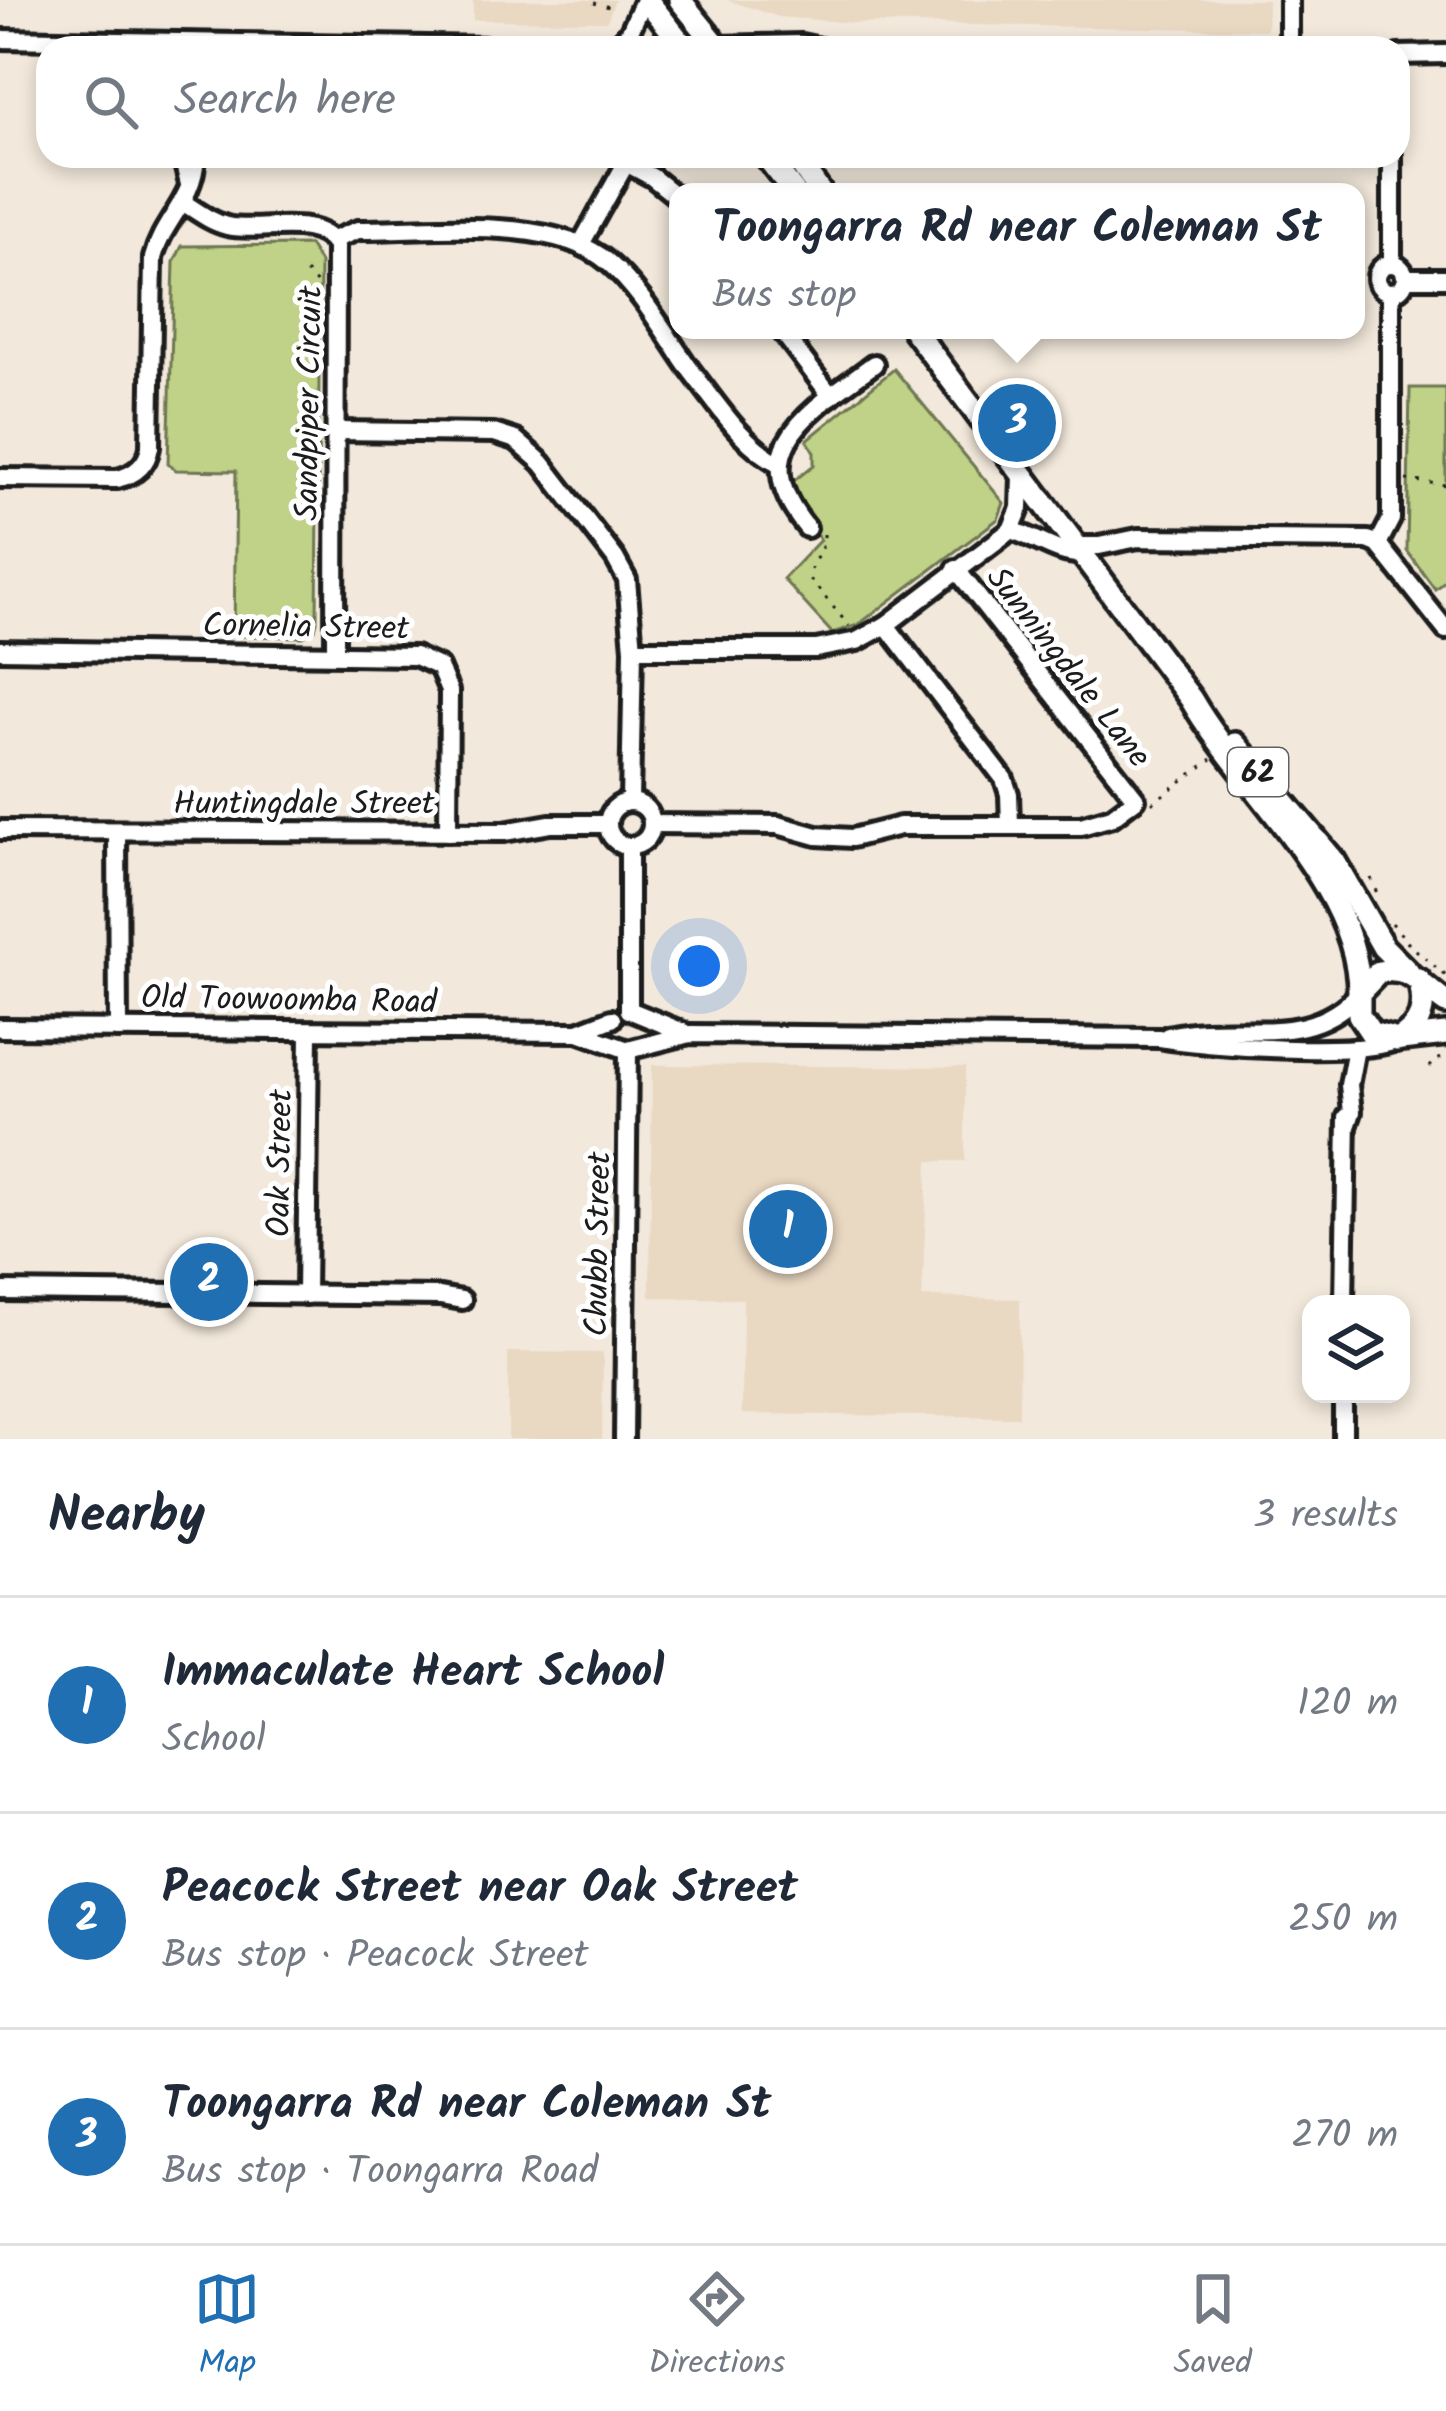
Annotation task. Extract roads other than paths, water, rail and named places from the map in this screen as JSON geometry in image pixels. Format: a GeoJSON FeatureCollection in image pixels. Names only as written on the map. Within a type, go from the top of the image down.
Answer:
{"type":"FeatureCollection","features":[{"type":"Feature","properties":{"kind":"main road"},"geometry":{"type":"LineString","coordinates":[[645,0],[675,36]]}},
{"type":"Feature","properties":{"kind":"main road"},"geometry":{"type":"LineString","coordinates":[[680,0],[707,36]]}},
{"type":"Feature","properties":{"kind":"main road","name":"62"},"geometry":{"type":"LineString","coordinates":[[921,339],[1329,887],[1354,953],[1359,1015],[1371,1033],[1401,1039]]}},
{"type":"Feature","properties":{"kind":"main road","name":"62"},"geometry":{"type":"LineString","coordinates":[[1191,699],[1334,861],[1383,947],[1446,1003]]}},
{"type":"Feature","properties":{"kind":"main road"},"geometry":{"type":"LineString","coordinates":[[1359,992],[1379,972],[1413,976],[1422,1014],[1414,1030],[1401,1039]]}},
{"type":"Feature","properties":{"kind":"main road","name":"Old Toowoomba Road"},"geometry":{"type":"LineString","coordinates":[[1401,1039],[1446,1034]]}},
{"type":"Feature","properties":{"kind":"street"},"geometry":{"type":"LineString","coordinates":[[626,36],[645,0]]}},
{"type":"Feature","properties":{"kind":"street"},"geometry":{"type":"LineString","coordinates":[[1289,0],[1289,36]]}},
{"type":"Feature","properties":{"kind":"street"},"geometry":{"type":"LineString","coordinates":[[0,39],[36,40]]}},
{"type":"Feature","properties":{"kind":"street"},"geometry":{"type":"LineString","coordinates":[[1410,55],[1446,54]]}},
{"type":"Feature","properties":{"kind":"street"},"geometry":{"type":"LineString","coordinates":[[184,168],[187,194]]}},
{"type":"Feature","properties":{"kind":"street"},"geometry":{"type":"LineString","coordinates":[[0,478],[117,478],[132,474],[146,461],[153,258],[187,194],[193,168]]}},
{"type":"Feature","properties":{"kind":"street"},"geometry":{"type":"LineString","coordinates":[[581,244],[623,168]]}},
{"type":"Feature","properties":{"kind":"street"},"geometry":{"type":"LineString","coordinates":[[640,168],[669,191]]}},
{"type":"Feature","properties":{"kind":"street"},"geometry":{"type":"LineString","coordinates":[[1392,168],[1392,264]]}},
{"type":"Feature","properties":{"kind":"street","name":"Sandpiper Circuit"},"geometry":{"type":"LineString","coordinates":[[187,194],[229,226],[315,229],[333,240],[338,259],[335,654]]}},
{"type":"Feature","properties":{"kind":"street"},"geometry":{"type":"LineString","coordinates":[[333,240],[358,230],[531,231],[581,244],[619,272],[759,454],[780,464]]}},
{"type":"Feature","properties":{"kind":"street"},"geometry":{"type":"LineString","coordinates":[[1392,264],[1402,268],[1406,278],[1402,289],[1391,292],[1381,288],[1377,278],[1382,268],[1392,264]]}},
{"type":"Feature","properties":{"kind":"street"},"geometry":{"type":"LineString","coordinates":[[1365,278],[1377,278]]}},
{"type":"Feature","properties":{"kind":"street"},"geometry":{"type":"LineString","coordinates":[[1406,278],[1446,278]]}},
{"type":"Feature","properties":{"kind":"street"},"geometry":{"type":"LineString","coordinates":[[1378,544],[1391,519],[1391,292]]}},
{"type":"Feature","properties":{"kind":"street"},"geometry":{"type":"LineString","coordinates":[[788,339],[831,396]]}},
{"type":"Feature","properties":{"kind":"street"},"geometry":{"type":"LineString","coordinates":[[813,527],[785,502],[780,464],[786,438],[797,423],[874,364]]}},
{"type":"Feature","properties":{"kind":"street"},"geometry":{"type":"LineString","coordinates":[[337,431],[472,431],[506,436],[526,446],[542,463],[622,569],[630,592],[630,801]]}},
{"type":"Feature","properties":{"kind":"street"},"geometry":{"type":"LineString","coordinates":[[633,649],[816,650],[856,641],[886,626],[1011,530],[1020,508],[1022,475]]}},
{"type":"Feature","properties":{"kind":"street"},"geometry":{"type":"LineString","coordinates":[[1011,530],[1070,555],[1138,538],[1368,540],[1378,544],[1446,630]]}},
{"type":"Feature","properties":{"kind":"street"},"geometry":{"type":"LineString","coordinates":[[1102,581],[1116,542]]}},
{"type":"Feature","properties":{"kind":"street","name":"Sunningdale Lane"},"geometry":{"type":"LineString","coordinates":[[956,569],[1136,800],[1096,824],[1010,826]]}},
{"type":"Feature","properties":{"kind":"street"},"geometry":{"type":"LineString","coordinates":[[652,824],[778,825],[827,838],[862,837],[900,826],[1010,826],[1004,779],[886,626]]}},
{"type":"Feature","properties":{"kind":"street","name":"Cornelia Street"},"geometry":{"type":"LineString","coordinates":[[0,650],[416,656],[434,662],[449,691],[448,832]]}},
{"type":"Feature","properties":{"kind":"street"},"geometry":{"type":"LineString","coordinates":[[630,801],[648,811],[652,824],[643,842],[629,846],[612,837],[607,824],[616,805],[630,801]]}},
{"type":"Feature","properties":{"kind":"street","name":"Huntingdale Street"},"geometry":{"type":"LineString","coordinates":[[0,830],[504,832],[550,824],[607,824]]}},
{"type":"Feature","properties":{"kind":"street"},"geometry":{"type":"LineString","coordinates":[[118,831],[118,1029]]}},
{"type":"Feature","properties":{"kind":"street"},"geometry":{"type":"LineString","coordinates":[[629,846],[629,1016]]}},
{"type":"Feature","properties":{"kind":"street","name":"Old Toowoomba Road"},"geometry":{"type":"LineString","coordinates":[[1159,1038],[1193,1030],[1304,1028],[1336,1017],[1359,992]]}},
{"type":"Feature","properties":{"kind":"street"},"geometry":{"type":"LineString","coordinates":[[629,1016],[649,1029],[629,1046],[609,1032],[629,1016]]}},
{"type":"Feature","properties":{"kind":"street","name":"Old Toowoomba Road"},"geometry":{"type":"LineString","coordinates":[[578,1032],[629,1016],[690,1034]]}},
{"type":"Feature","properties":{"kind":"street","name":"Old Toowoomba Road"},"geometry":{"type":"LineString","coordinates":[[0,1028],[578,1032],[629,1046],[690,1034],[1159,1038],[1196,1045],[1356,1048],[1401,1039]]}},
{"type":"Feature","properties":{"kind":"street","name":"Oak Street"},"geometry":{"type":"LineString","coordinates":[[306,1294],[310,1032]]}},
{"type":"Feature","properties":{"kind":"street","name":"Chubb Street"},"geometry":{"type":"LineString","coordinates":[[623,1439],[629,1046]]}},
{"type":"Feature","properties":{"kind":"street"},"geometry":{"type":"LineString","coordinates":[[1344,1295],[1346,1125],[1352,1112],[1349,1085],[1356,1048]]}},
{"type":"Feature","properties":{"kind":"street"},"geometry":{"type":"LineString","coordinates":[[0,1291],[462,1300]]}},
{"type":"Feature","properties":{"kind":"street"},"geometry":{"type":"LineString","coordinates":[[1343,1403],[1343,1439]]}},
{"type":"Feature","properties":{"kind":"place","name":"Toongarra Rd near Coleman St"},"geometry":{"type":"Point","coordinates":[1017,423]}},
{"type":"Feature","properties":{"kind":"place","name":"Immaculate Heart School"},"geometry":{"type":"Point","coordinates":[788,1229]}},
{"type":"Feature","properties":{"kind":"place","name":"Peacock Street near Oak Street"},"geometry":{"type":"Point","coordinates":[209,1282]}}]}
